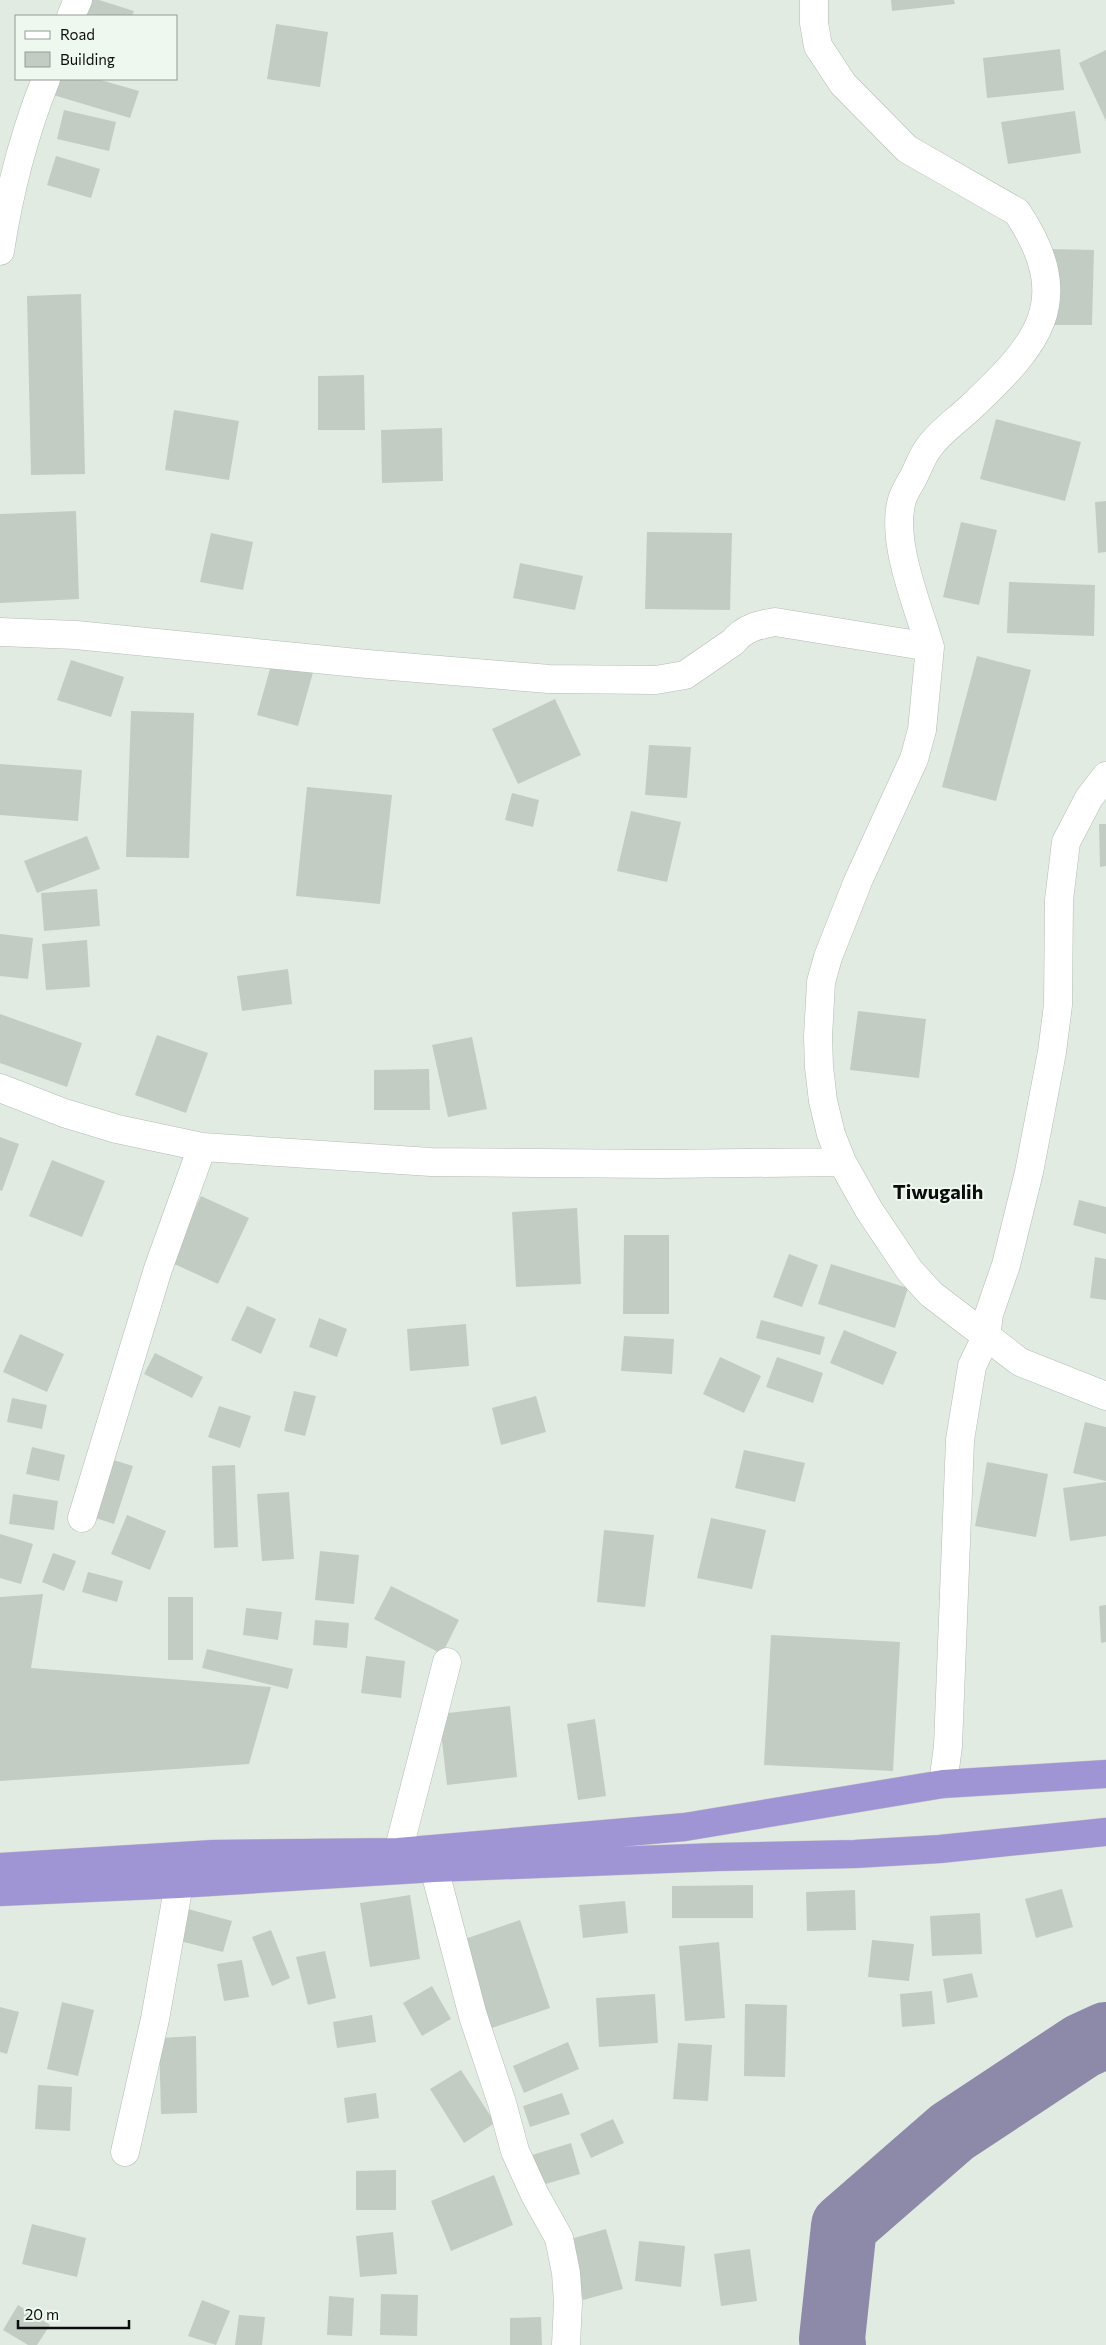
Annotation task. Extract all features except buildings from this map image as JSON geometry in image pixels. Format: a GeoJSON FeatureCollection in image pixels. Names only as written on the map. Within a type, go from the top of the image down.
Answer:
{"type":"FeatureCollection","features":[{"type":"Feature","properties":{"kind":"highway"},"geometry":{"type":"LineString","coordinates":[[0,1892],[179,1884],[397,1861],[684,1827],[943,1784],[1106,1774]]}},
{"type":"Feature","properties":{"kind":"highway"},"geometry":{"type":"LineString","coordinates":[[0,1867],[213,1854],[397,1861],[434,1868],[717,1857],[855,1854],[940,1849],[1104,1833]]}},
{"type":"Feature","properties":{"kind":"street"},"geometry":{"type":"LineString","coordinates":[[72,15],[78,0]]}},
{"type":"Feature","properties":{"kind":"street"},"geometry":{"type":"LineString","coordinates":[[814,0],[814,22],[818,46],[843,84],[907,149],[1017,212],[1028,229],[1045,268],[1048,289],[1045,309],[1037,331],[1006,375],[930,446],[902,499],[899,540],[930,647],[922,730],[914,759],[858,881],[828,957],[821,982],[819,1067],[823,1101],[829,1126],[842,1162],[869,1210],[910,1271],[931,1294],[1020,1362],[1106,1396]]}},
{"type":"Feature","properties":{"kind":"street"},"geometry":{"type":"LineString","coordinates":[[0,251],[5,217],[28,128],[46,80]]}},
{"type":"Feature","properties":{"kind":"street"},"geometry":{"type":"LineString","coordinates":[[0,632],[76,635],[367,664],[548,678],[656,680],[685,675],[733,642],[739,634],[755,626],[775,622],[930,647]]}},
{"type":"Feature","properties":{"kind":"street"},"geometry":{"type":"LineString","coordinates":[[943,1784],[948,1746],[960,1440],[972,1366],[986,1337],[989,1314],[1006,1265],[1029,1172],[1052,1052],[1058,1005],[1059,900],[1066,842],[1089,798],[1106,776]]}},
{"type":"Feature","properties":{"kind":"street"},"geometry":{"type":"LineString","coordinates":[[0,1088],[64,1113],[117,1130],[202,1147],[430,1162],[662,1164],[842,1162]]}},
{"type":"Feature","properties":{"kind":"street"},"geometry":{"type":"LineString","coordinates":[[82,1518],[158,1269],[202,1147]]}},
{"type":"Feature","properties":{"kind":"street"},"geometry":{"type":"LineString","coordinates":[[397,1861],[447,1662]]}},
{"type":"Feature","properties":{"kind":"street"},"geometry":{"type":"LineString","coordinates":[[434,1868],[473,2016],[502,2103],[515,2151],[535,2195],[558,2238],[566,2273],[568,2302],[566,2345]]}},
{"type":"Feature","properties":{"kind":"street"},"geometry":{"type":"LineString","coordinates":[[124,2152],[155,2019],[179,1884]]}},
{"type":"Feature","properties":{"kind":"waterway"},"geometry":{"type":"LineString","coordinates":[[833,2345],[832,2339],[844,2226],[952,2132],[1082,2046],[1106,2035]]}},
{"type":"Feature","properties":{"kind":"district","name":"Tiwugalih"},"geometry":{"type":"Point","coordinates":[938,1192]}}]}
